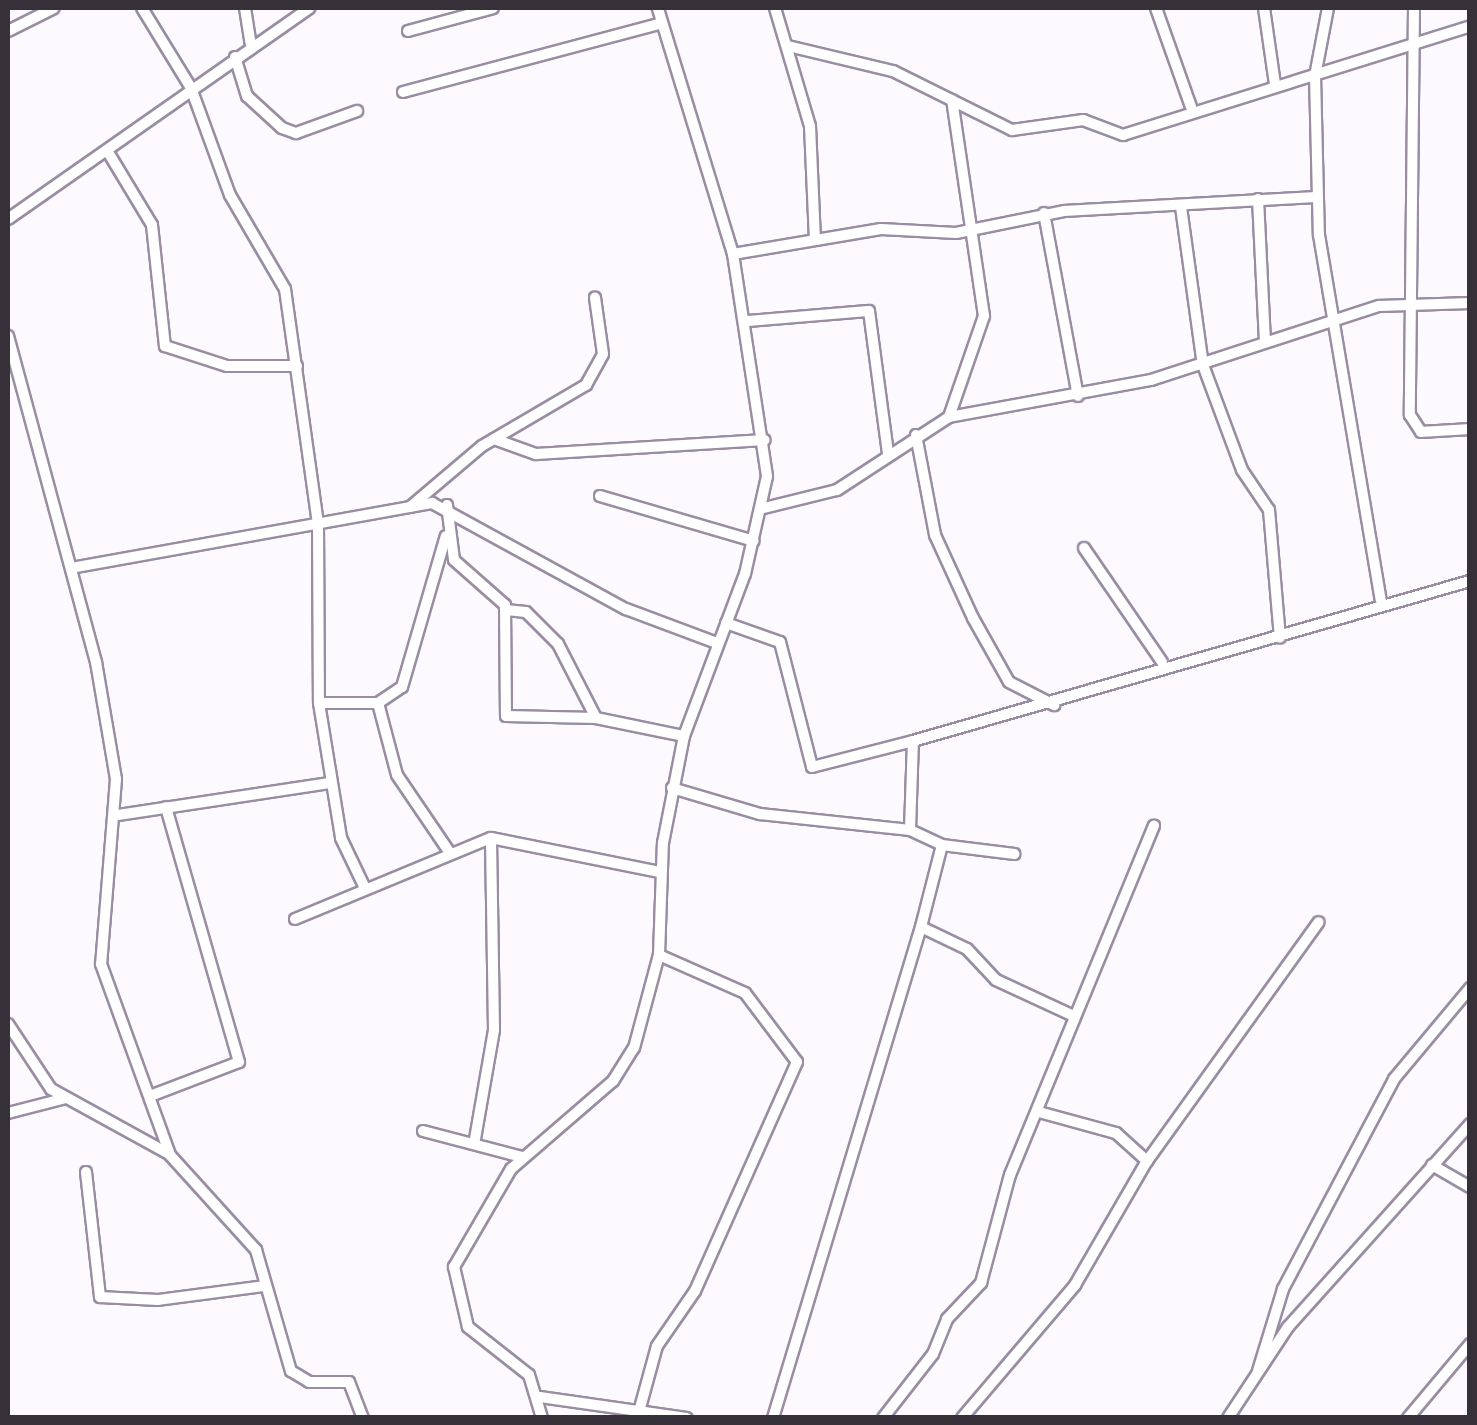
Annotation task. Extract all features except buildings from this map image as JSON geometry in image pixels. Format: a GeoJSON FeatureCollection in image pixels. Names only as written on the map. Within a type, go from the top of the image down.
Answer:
{"type":"FeatureCollection","features":[{"type":"Feature","properties":{"kind":"street"},"geometry":{"type":"LineString","coordinates":[[20,8],[26,20]]}},
{"type":"Feature","properties":{"kind":"street"},"geometry":{"type":"LineString","coordinates":[[8,31],[54,8]]}},
{"type":"Feature","properties":{"kind":"street"},"geometry":{"type":"LineString","coordinates":[[142,8],[192,88],[230,195],[285,289],[318,523],[319,703],[341,838],[365,888]]}},
{"type":"Feature","properties":{"kind":"street"},"geometry":{"type":"LineString","coordinates":[[245,8],[251,44]]}},
{"type":"Feature","properties":{"kind":"street"},"geometry":{"type":"LineString","coordinates":[[8,219],[108,152],[251,44],[308,8]]}},
{"type":"Feature","properties":{"kind":"street"},"geometry":{"type":"LineString","coordinates":[[408,32],[494,8]]}},
{"type":"Feature","properties":{"kind":"street"},"geometry":{"type":"LineString","coordinates":[[542,1418],[540,1397],[529,1375],[468,1327],[454,1288],[474,1220],[522,1158],[613,1080],[634,1048],[659,955],[660,872],[684,736],[764,508],[765,440],[733,254],[658,8]]}},
{"type":"Feature","properties":{"kind":"street"},"geometry":{"type":"LineString","coordinates":[[775,8],[816,163],[815,240]]}},
{"type":"Feature","properties":{"kind":"street"},"geometry":{"type":"LineString","coordinates":[[1156,8],[1190,106]]}},
{"type":"Feature","properties":{"kind":"street"},"geometry":{"type":"LineString","coordinates":[[1264,8],[1276,84]]}},
{"type":"Feature","properties":{"kind":"street"},"geometry":{"type":"LineString","coordinates":[[1328,8],[1316,76],[1316,196],[1332,316],[1381,601]]}},
{"type":"Feature","properties":{"kind":"street"},"geometry":{"type":"LineString","coordinates":[[1414,8],[1407,50],[1413,424],[1421,432],[1470,429]]}},
{"type":"Feature","properties":{"kind":"street"},"geometry":{"type":"LineString","coordinates":[[403,92],[662,22]]}},
{"type":"Feature","properties":{"kind":"street"},"geometry":{"type":"LineString","coordinates":[[788,46],[893,71],[1012,130],[1083,120],[1123,135],[1190,106],[1316,76],[1407,50],[1470,26]]}},
{"type":"Feature","properties":{"kind":"street"},"geometry":{"type":"LineString","coordinates":[[235,56],[246,96],[282,128],[296,133],[358,112]]}},
{"type":"Feature","properties":{"kind":"street"},"geometry":{"type":"LineString","coordinates":[[949,417],[983,327],[973,230],[952,100]]}},
{"type":"Feature","properties":{"kind":"street"},"geometry":{"type":"LineString","coordinates":[[108,152],[152,225],[165,346],[227,366],[297,366]]}},
{"type":"Feature","properties":{"kind":"street"},"geometry":{"type":"LineString","coordinates":[[733,254],[815,240],[973,230],[1044,213],[1316,196]]}},
{"type":"Feature","properties":{"kind":"street"},"geometry":{"type":"LineString","coordinates":[[1258,199],[1265,340]]}},
{"type":"Feature","properties":{"kind":"street"},"geometry":{"type":"LineString","coordinates":[[1181,207],[1202,365],[1246,479],[1269,510],[1280,638]]}},
{"type":"Feature","properties":{"kind":"street"},"geometry":{"type":"LineString","coordinates":[[1044,213],[1078,396]]}},
{"type":"Feature","properties":{"kind":"street"},"geometry":{"type":"LineString","coordinates":[[410,508],[494,439],[597,371],[604,337],[595,298]]}},
{"type":"Feature","properties":{"kind":"street"},"geometry":{"type":"LineString","coordinates":[[764,508],[818,498],[949,417],[1078,396],[1202,365],[1332,316],[1410,303],[1470,303]]}},
{"type":"Feature","properties":{"kind":"street"},"geometry":{"type":"LineString","coordinates":[[747,321],[869,311],[888,454]]}},
{"type":"Feature","properties":{"kind":"street"},"geometry":{"type":"LineString","coordinates":[[8,336],[11,359],[71,568],[118,815],[100,950],[170,1155]]}},
{"type":"Feature","properties":{"kind":"street"},"geometry":{"type":"LineString","coordinates":[[916,435],[935,535],[972,618],[1009,682],[1054,706]]}},
{"type":"Feature","properties":{"kind":"street"},"geometry":{"type":"LineString","coordinates":[[494,439],[536,454],[765,440]]}},
{"type":"Feature","properties":{"kind":"street"},"geometry":{"type":"LineString","coordinates":[[600,496],[754,542]]}},
{"type":"Feature","properties":{"kind":"street"},"geometry":{"type":"LineString","coordinates":[[71,568],[318,523],[448,505],[626,609],[717,643]]}},
{"type":"Feature","properties":{"kind":"street"},"geometry":{"type":"LineString","coordinates":[[319,703],[378,703],[412,669],[446,536],[448,505]]}},
{"type":"Feature","properties":{"kind":"street"},"geometry":{"type":"LineString","coordinates":[[446,536],[454,560],[506,610],[526,612],[558,644],[596,718]]}},
{"type":"Feature","properties":{"kind":"street"},"geometry":{"type":"LineString","coordinates":[[1084,548],[1162,662]]}},
{"type":"Feature","properties":{"kind":"street"},"geometry":{"type":"LineString","coordinates":[[726,622],[780,642],[807,764],[821,768],[913,740],[1054,706],[1162,662],[1280,638],[1381,601],[1470,580]]}},
{"type":"Feature","properties":{"kind":"street"},"geometry":{"type":"LineString","coordinates":[[506,610],[506,716],[596,718],[684,736]]}},
{"type":"Feature","properties":{"kind":"street"},"geometry":{"type":"LineString","coordinates":[[378,703],[397,776],[448,850]]}},
{"type":"Feature","properties":{"kind":"street"},"geometry":{"type":"LineString","coordinates":[[910,830],[913,740]]}},
{"type":"Feature","properties":{"kind":"street"},"geometry":{"type":"LineString","coordinates":[[118,815],[330,783]]}},
{"type":"Feature","properties":{"kind":"street"},"geometry":{"type":"LineString","coordinates":[[672,788],[760,814],[910,830],[942,844],[1014,854]]}},
{"type":"Feature","properties":{"kind":"street"},"geometry":{"type":"LineString","coordinates":[[150,1096],[239,1062],[166,807]]}},
{"type":"Feature","properties":{"kind":"street"},"geometry":{"type":"LineString","coordinates":[[874,1418],[981,1284],[1010,1175],[1154,825]]}},
{"type":"Feature","properties":{"kind":"street"},"geometry":{"type":"LineString","coordinates":[[476,1139],[494,1030],[491,838]]}},
{"type":"Feature","properties":{"kind":"street"},"geometry":{"type":"LineString","coordinates":[[295,919],[448,850],[491,838],[660,872]]}},
{"type":"Feature","properties":{"kind":"street"},"geometry":{"type":"LineString","coordinates":[[773,1418],[921,927],[942,844]]}},
{"type":"Feature","properties":{"kind":"street"},"geometry":{"type":"LineString","coordinates":[[962,1418],[1075,1285],[1147,1161],[1318,922]]}},
{"type":"Feature","properties":{"kind":"street"},"geometry":{"type":"LineString","coordinates":[[921,927],[967,949],[996,980],[1074,1016]]}},
{"type":"Feature","properties":{"kind":"street"},"geometry":{"type":"LineString","coordinates":[[640,1408],[657,1346],[695,1291],[797,1062],[745,993],[659,955]]}},
{"type":"Feature","properties":{"kind":"street"},"geometry":{"type":"LineString","coordinates":[[1258,1371],[1290,1273],[1394,1080],[1470,988]]}},
{"type":"Feature","properties":{"kind":"street"},"geometry":{"type":"LineString","coordinates":[[1458,1001],[1470,1013]]}},
{"type":"Feature","properties":{"kind":"street"},"geometry":{"type":"LineString","coordinates":[[8,1024],[36,1075],[66,1098],[170,1155],[242,1225],[291,1371],[309,1382],[348,1382],[364,1418]]}},
{"type":"Feature","properties":{"kind":"street"},"geometry":{"type":"LineString","coordinates":[[8,1113],[66,1098]]}},
{"type":"Feature","properties":{"kind":"street"},"geometry":{"type":"LineString","coordinates":[[1039,1112],[1116,1133],[1147,1161]]}},
{"type":"Feature","properties":{"kind":"street"},"geometry":{"type":"LineString","coordinates":[[1228,1418],[1258,1371],[1470,1124]]}},
{"type":"Feature","properties":{"kind":"street"},"geometry":{"type":"LineString","coordinates":[[423,1131],[476,1139],[522,1158]]}},
{"type":"Feature","properties":{"kind":"street"},"geometry":{"type":"LineString","coordinates":[[1432,1165],[1470,1187]]}},
{"type":"Feature","properties":{"kind":"street"},"geometry":{"type":"LineString","coordinates":[[86,1172],[100,1297],[158,1300],[264,1286]]}},
{"type":"Feature","properties":{"kind":"street"},"geometry":{"type":"LineString","coordinates":[[1408,1418],[1470,1344]]}},
{"type":"Feature","properties":{"kind":"street"},"geometry":{"type":"LineString","coordinates":[[540,1397],[640,1408],[687,1418]]}},
{"type":"Feature","properties":{"kind":"street"},"geometry":{"type":"LineString","coordinates":[[883,1418],[886,1404]]}}]}
